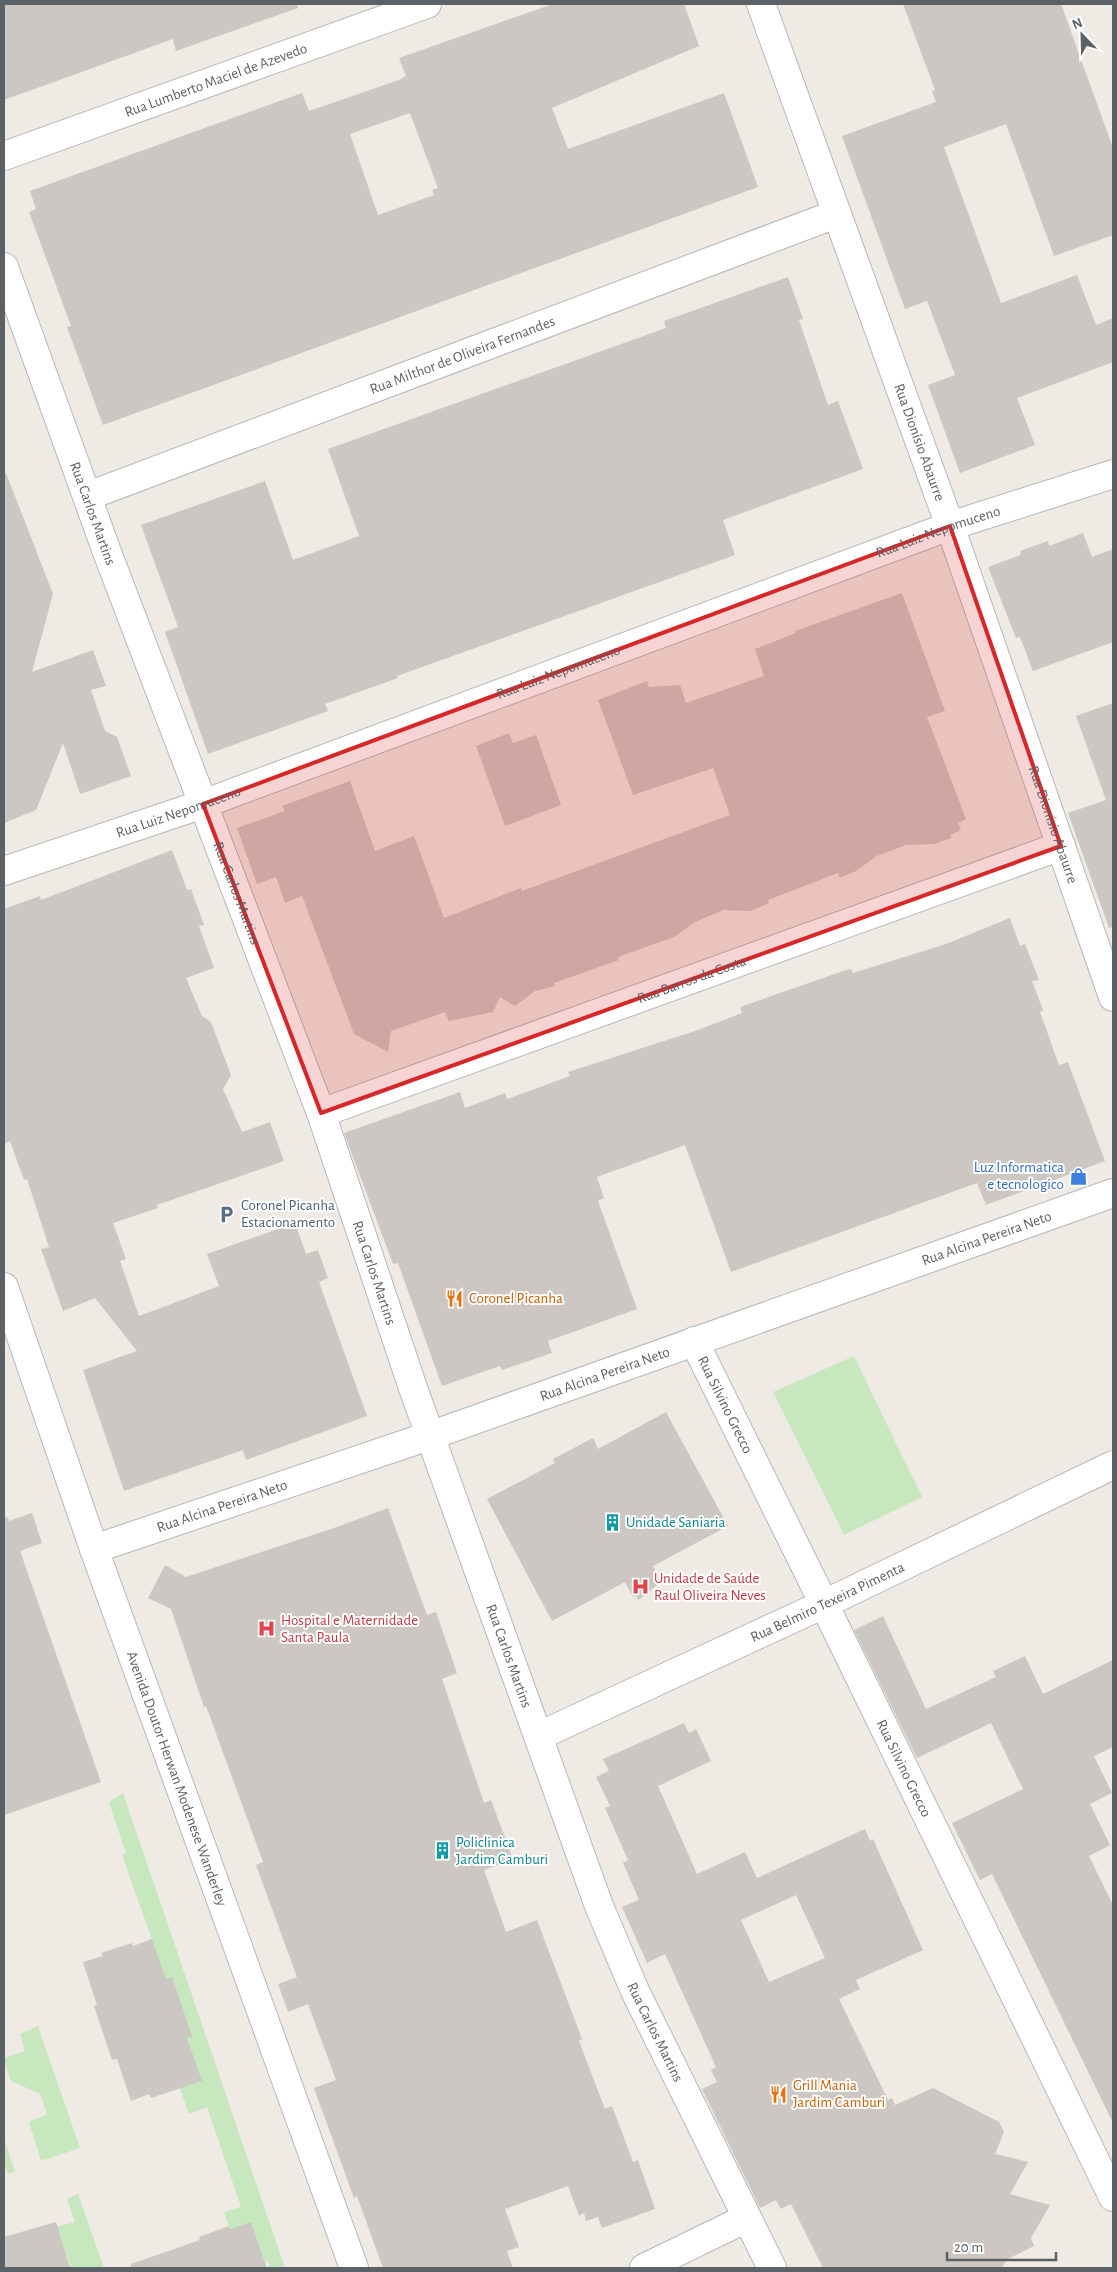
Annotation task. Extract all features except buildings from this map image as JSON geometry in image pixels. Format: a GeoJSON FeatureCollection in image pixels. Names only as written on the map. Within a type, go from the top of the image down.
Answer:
{"type":"FeatureCollection","features":[{"type":"Feature","properties":{"kind":"street","name":"Rua Lumberto Maciel de Azevedo"},"geometry":{"type":"LineString","coordinates":[[4,156],[427,4]]}},
{"type":"Feature","properties":{"kind":"street","name":"Rua Dionísio Abaurre"},"geometry":{"type":"LineString","coordinates":[[761,4],[950,526],[1113,996]]}},
{"type":"Feature","properties":{"kind":"street","name":"Rua Milthor de Oliveira Fernandes"},"geometry":{"type":"LineString","coordinates":[[88,496],[836,214]]}},
{"type":"Feature","properties":{"kind":"street","name":"Rua Carlos Martins"},"geometry":{"type":"LineString","coordinates":[[4,267],[203,804],[321,1113],[413,1388],[432,1435],[599,1906],[639,2000],[772,2268]]}},
{"type":"Feature","properties":{"kind":"street","name":"Rua Luiz Nepomuceno"},"geometry":{"type":"LineString","coordinates":[[4,871],[203,804],[950,526],[1113,474]]}},
{"type":"Feature","properties":{"kind":"street","name":"Rua Barros da Costa"},"geometry":{"type":"LineString","coordinates":[[321,1113],[1061,846]]}},
{"type":"Feature","properties":{"kind":"street","name":"Rua Alcina Pereira Neto"},"geometry":{"type":"LineString","coordinates":[[94,1549],[432,1435],[694,1340],[1113,1193]]}},
{"type":"Feature","properties":{"kind":"street","name":"Avenida Doutor Herwan Modenese Wanderley"},"geometry":{"type":"LineString","coordinates":[[4,1287],[94,1549],[354,2268]]}},
{"type":"Feature","properties":{"kind":"street","name":"Rua Silvino Grecco"},"geometry":{"type":"LineString","coordinates":[[694,1340],[1113,2197]]}},
{"type":"Feature","properties":{"kind":"street","name":"Rua Belmiro Texeira Pimenta"},"geometry":{"type":"LineString","coordinates":[[539,1736],[824,1604],[1113,1465]]}},
{"type":"Feature","properties":{"kind":"street"},"geometry":{"type":"LineString","coordinates":[[644,2268],[747,2218]]}},
{"type":"Feature","properties":{"kind":"highlighted area"},"geometry":{"type":"Polygon","coordinates":[[[950,526],[1061,846],[321,1113],[203,804],[950,526]]]}},
{"type":"Feature","properties":{"kind":"green space"},"geometry":{"type":"Polygon","coordinates":[[[854,1356],[922,1497],[844,1535],[773,1392],[854,1356]]]}},
{"type":"Feature","properties":{"kind":"green space"},"geometry":{"type":"Polygon","coordinates":[[[123,1793],[285,2268],[270,2268],[268,2261],[265,2262],[251,2222],[230,2229],[224,2212],[241,2207],[207,2107],[189,2114],[180,2088],[200,2077],[187,2038],[191,2036],[171,1977],[166,1979],[122,1855],[126,1853],[109,1802],[123,1793]]]}},
{"type":"Feature","properties":{"kind":"green space"},"geometry":{"type":"Polygon","coordinates":[[[38,2026],[80,2148],[41,2161],[29,2122],[47,2114],[40,2094],[11,2081],[4,2061],[4,2058],[25,2051],[20,2034],[38,2026]]]}},
{"type":"Feature","properties":{"kind":"green space"},"geometry":{"type":"Polygon","coordinates":[[[4,2138],[15,2171],[8,2174],[4,2162],[4,2138]]]}},
{"type":"Feature","properties":{"kind":"green space"},"geometry":{"type":"Polygon","coordinates":[[[78,2194],[104,2268],[71,2268],[56,2227],[75,2222],[67,2199],[78,2194]]]}},
{"type":"Feature","properties":{"kind":"place","name":"Luz Informatica e tecnologico"},"geometry":{"type":"Point","coordinates":[1078,1176]}},
{"type":"Feature","properties":{"kind":"place","name":"Coronel Picanha Estacionamento"},"geometry":{"type":"Point","coordinates":[227,1214]}},
{"type":"Feature","properties":{"kind":"place","name":"Coronel Picanha"},"geometry":{"type":"Point","coordinates":[455,1298]}},
{"type":"Feature","properties":{"kind":"place","name":"Unidade Saniaria"},"geometry":{"type":"Point","coordinates":[612,1522]}},
{"type":"Feature","properties":{"kind":"place","name":"Unidade de Saúde Raul Oliveira Neves"},"geometry":{"type":"Point","coordinates":[640,1587]}},
{"type":"Feature","properties":{"kind":"place","name":"Hospital e Maternidade Santa Paula"},"geometry":{"type":"Point","coordinates":[267,1629]}},
{"type":"Feature","properties":{"kind":"place","name":"Policlinica Jardim Camburi"},"geometry":{"type":"Point","coordinates":[442,1851]}},
{"type":"Feature","properties":{"kind":"place","name":"Grill Mania Jardim Camburi"},"geometry":{"type":"Point","coordinates":[779,2094]}}]}
